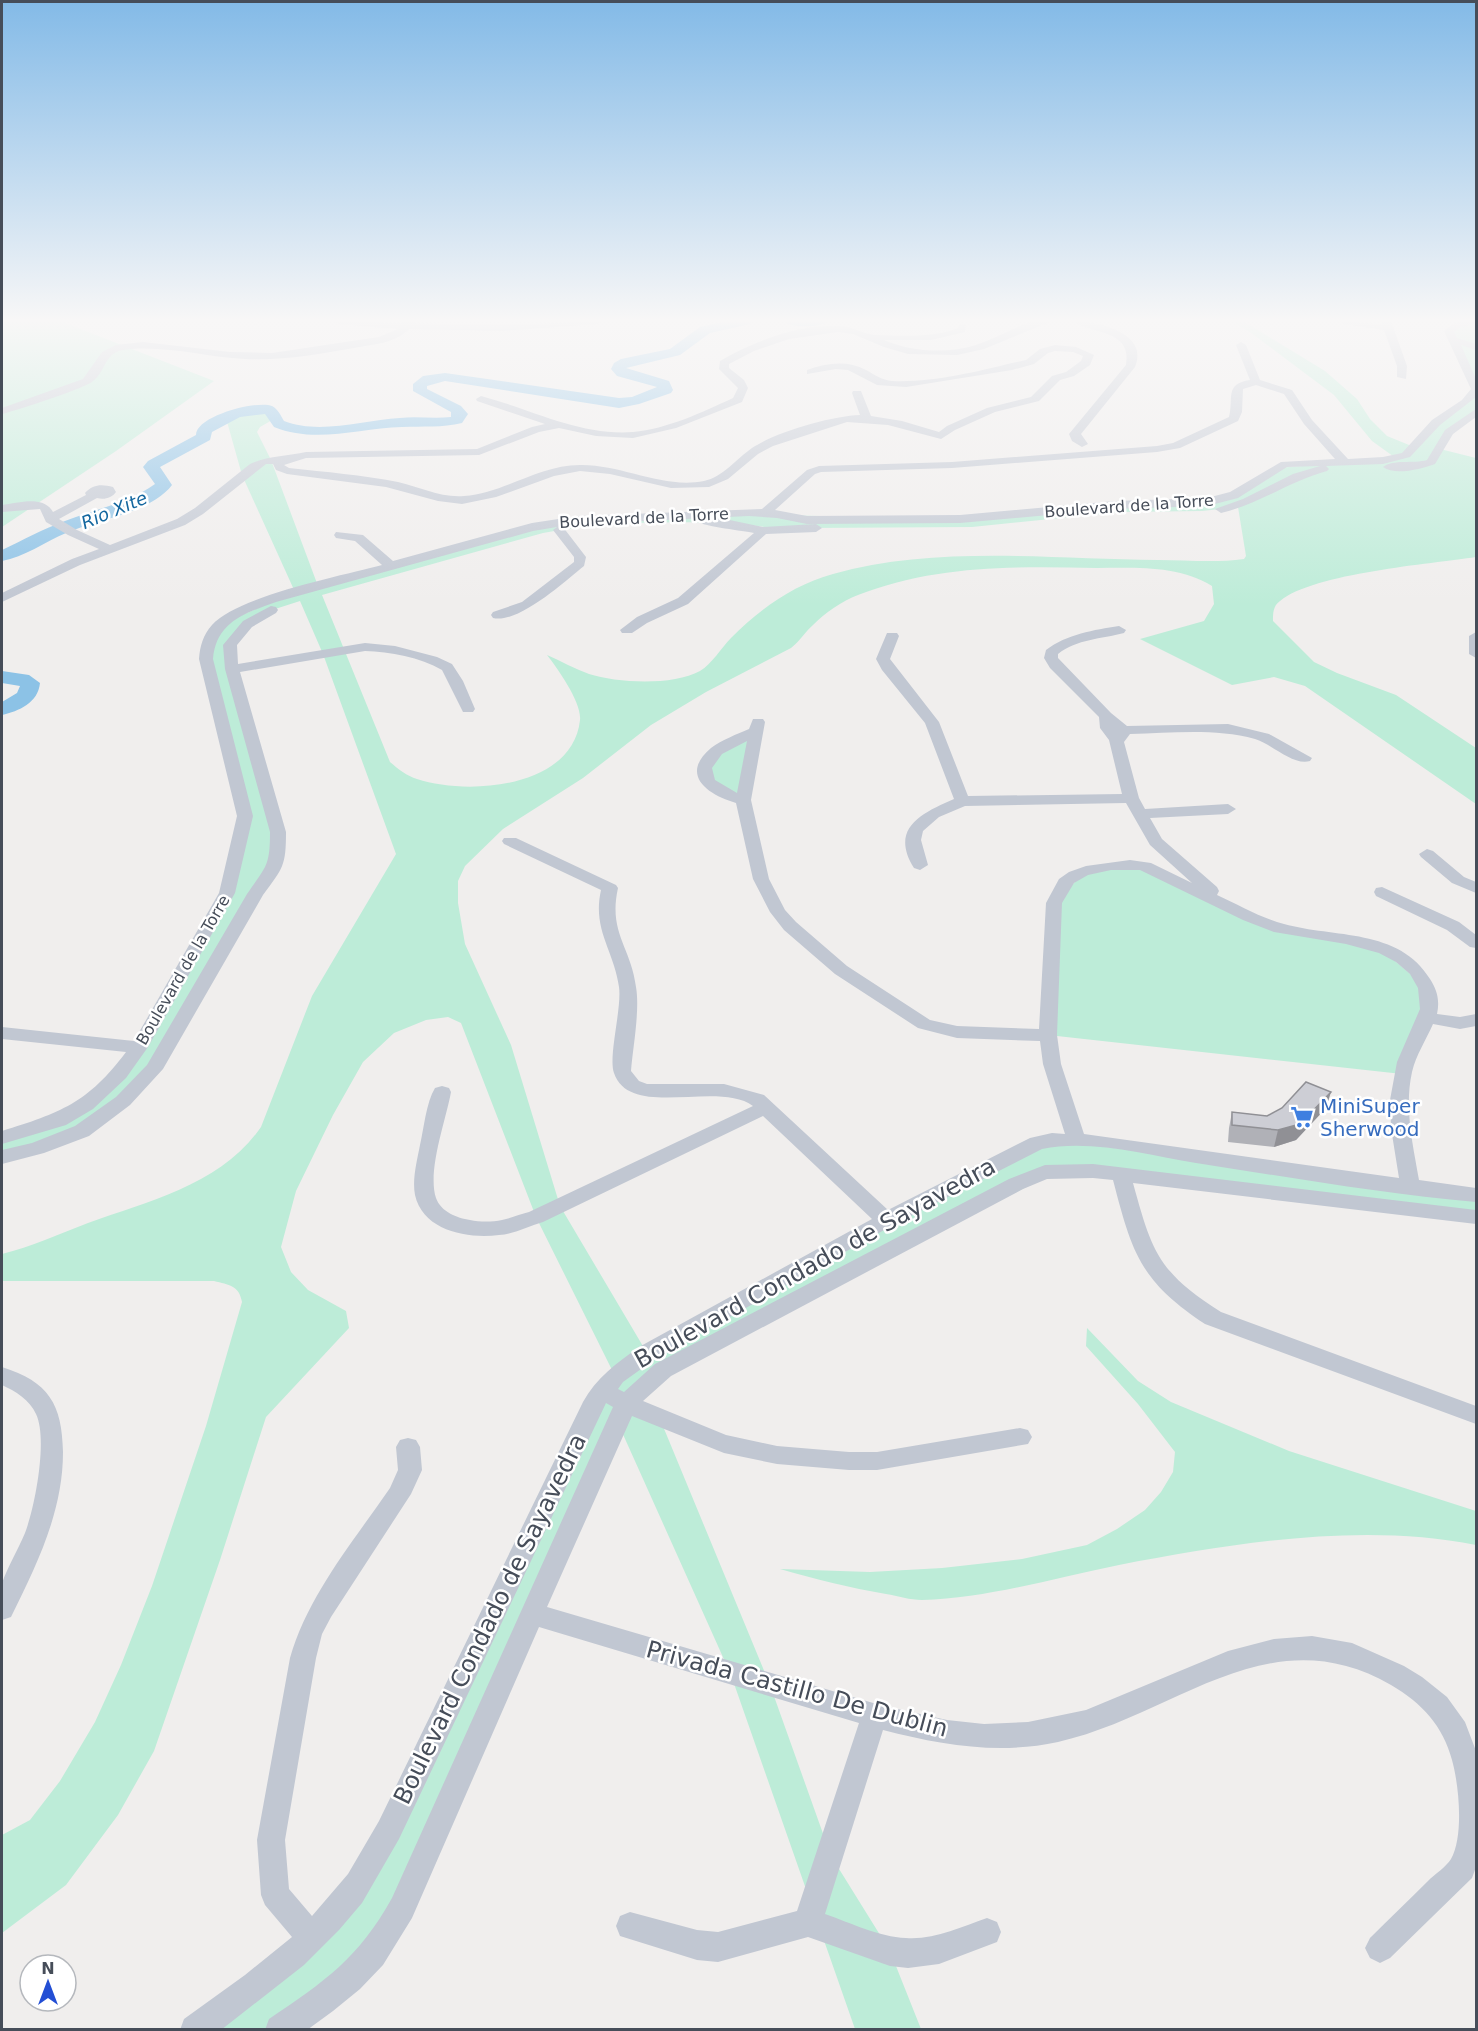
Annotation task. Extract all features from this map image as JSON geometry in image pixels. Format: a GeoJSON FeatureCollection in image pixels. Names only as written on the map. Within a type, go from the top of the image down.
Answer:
{"type":"FeatureCollection","features":[{"type":"Feature","properties":{"kind":"street"},"geometry":{"type":"LineString","coordinates":[[519,416],[538,424],[635,435],[697,416]]}},
{"type":"Feature","properties":{"kind":"street"},"geometry":{"type":"LineString","coordinates":[[281,461],[278,465],[287,471],[396,486],[431,497],[451,500],[482,496],[554,472],[579,468],[604,470],[672,484],[701,485],[726,477],[765,445],[834,421],[867,419],[920,429],[951,428],[978,416]]}},
{"type":"Feature","properties":{"kind":"street"},"geometry":{"type":"LineString","coordinates":[[1090,416],[1075,434],[1076,439],[1082,444],[1135,452]]}},
{"type":"Feature","properties":{"kind":"street"},"geometry":{"type":"LineString","coordinates":[[765,513],[811,472],[819,469],[980,463],[1071,454],[1135,452],[1176,446],[1228,424],[1235,416]]}},
{"type":"Feature","properties":{"kind":"street"},"geometry":{"type":"LineString","coordinates":[[1304,416],[1344,462]]}},
{"type":"Feature","properties":{"kind":"street","name":"Boulevard de la Torre"},"geometry":{"type":"LineString","coordinates":[[2,1138],[59,1120],[86,1105],[119,1074],[139,1047],[219,909],[231,881],[245,816],[205,650],[209,638],[219,625],[252,606],[549,523],[578,520],[722,518],[763,531],[806,524],[960,519],[1115,505],[1208,502],[1234,495],[1285,464],[1398,459],[1406,456],[1428,429],[1446,416]]}},
{"type":"Feature","properties":{"kind":"street","name":"Boulevard de la Torre"},"geometry":{"type":"LineString","coordinates":[[2,1157],[37,1148],[82,1131],[123,1101],[141,1084],[166,1050],[278,857],[278,832],[232,669],[230,645],[239,631],[254,618],[269,611],[559,530],[588,526],[722,518],[765,513],[806,524],[972,527],[1120,513],[1221,510],[1251,502],[1310,471],[1418,466],[1431,462],[1449,432],[1471,416]]}},
{"type":"Feature","properties":{"kind":"street"},"geometry":{"type":"LineString","coordinates":[[2,598],[110,549],[181,522],[259,463],[306,455],[479,452],[538,424]]}},
{"type":"Feature","properties":{"kind":"street"},"geometry":{"type":"LineString","coordinates":[[920,429],[942,440],[951,428]]}},
{"type":"Feature","properties":{"kind":"street"},"geometry":{"type":"LineString","coordinates":[[1071,454],[1082,444]]}},
{"type":"Feature","properties":{"kind":"street"},"geometry":{"type":"LineString","coordinates":[[1414,447],[1438,453]]}},
{"type":"Feature","properties":{"kind":"street"},"geometry":{"type":"LineString","coordinates":[[50,519],[95,495]]}},
{"type":"Feature","properties":{"kind":"street"},"geometry":{"type":"LineString","coordinates":[[2,508],[39,505],[44,507],[50,519],[66,529],[110,549]]}},
{"type":"Feature","properties":{"kind":"street"},"geometry":{"type":"LineString","coordinates":[[498,615],[527,605],[580,563],[580,556],[559,530]]}},
{"type":"Feature","properties":{"kind":"street"},"geometry":{"type":"LineString","coordinates":[[627,630],[642,620],[683,602],[763,531]]}},
{"type":"Feature","properties":{"kind":"street"},"geometry":{"type":"LineString","coordinates":[[340,536],[359,538],[391,566]]}},
{"type":"Feature","properties":{"kind":"street"},"geometry":{"type":"LineString","coordinates":[[1119,630],[1066,644],[1051,652],[1055,665],[1106,716],[1107,728],[1120,735],[1228,728],[1264,737],[1305,758]]}},
{"type":"Feature","properties":{"kind":"street"},"geometry":{"type":"LineString","coordinates":[[892,636],[883,659],[886,667],[932,722],[962,801]]}},
{"type":"Feature","properties":{"kind":"street"},"geometry":{"type":"LineString","coordinates":[[1476,636],[1476,654]]}},
{"type":"Feature","properties":{"kind":"street"},"geometry":{"type":"LineString","coordinates":[[232,669],[365,647],[382,647],[444,665],[449,669],[468,709]]}},
{"type":"Feature","properties":{"kind":"street"},"geometry":{"type":"LineString","coordinates":[[743,800],[730,798],[711,788],[706,782],[705,768],[716,752],[757,726],[743,800],[761,879],[769,897],[790,926],[841,970],[909,1016],[940,1029],[1048,1035]]}},
{"type":"Feature","properties":{"kind":"street"},"geometry":{"type":"LineString","coordinates":[[1120,735],[1131,798],[1156,842],[1228,906]]}},
{"type":"Feature","properties":{"kind":"street"},"geometry":{"type":"LineString","coordinates":[[920,865],[914,851],[915,829],[933,814],[962,801],[1131,798]]}},
{"type":"Feature","properties":{"kind":"street"},"geometry":{"type":"LineString","coordinates":[[1139,814],[1228,809]]}},
{"type":"Feature","properties":{"kind":"street"},"geometry":{"type":"LineString","coordinates":[[245,816],[253,812],[271,811]]}},
{"type":"Feature","properties":{"kind":"street"},"geometry":{"type":"LineString","coordinates":[[510,841],[610,888],[605,902],[606,926],[626,976],[628,989],[622,1071],[627,1082],[637,1088],[652,1090],[730,1091],[746,1094],[766,1107],[886,1220]]}},
{"type":"Feature","properties":{"kind":"street"},"geometry":{"type":"LineString","coordinates":[[1140,865],[1153,852],[1156,842]]}},
{"type":"Feature","properties":{"kind":"street"},"geometry":{"type":"LineString","coordinates":[[1427,854],[1458,880],[1476,888]]}},
{"type":"Feature","properties":{"kind":"street"},"geometry":{"type":"LineString","coordinates":[[1076,1139],[1052,1064],[1048,1035],[1054,903],[1058,891],[1068,880],[1103,868],[1140,865],[1284,929],[1376,945],[1399,956],[1416,971],[1427,988],[1431,1004],[1428,1018],[1409,1051],[1402,1074],[1400,1107],[1410,1185]]}},
{"type":"Feature","properties":{"kind":"street"},"geometry":{"type":"LineString","coordinates":[[231,881],[249,884],[266,880]]}},
{"type":"Feature","properties":{"kind":"street"},"geometry":{"type":"LineString","coordinates":[[1382,892],[1453,926],[1476,943]]}},
{"type":"Feature","properties":{"kind":"street"},"geometry":{"type":"LineString","coordinates":[[1428,1018],[1460,1023],[1476,1020]]}},
{"type":"Feature","properties":{"kind":"street"},"geometry":{"type":"LineString","coordinates":[[2,1033],[139,1047]]}},
{"type":"Feature","properties":{"kind":"street"},"geometry":{"type":"LineString","coordinates":[[442,1092],[424,1183],[426,1200],[438,1216],[456,1226],[478,1230],[502,1227],[536,1217],[766,1107]]}},
{"type":"Feature","properties":{"kind":"street","name":"Boulevard Condado de Sayavedra"},"geometry":{"type":"LineString","coordinates":[[195,2030],[282,1964],[311,1937],[345,1901],[369,1867],[389,1830],[594,1402],[615,1376],[646,1353],[886,1220],[1037,1143],[1076,1139],[1099,1141],[1271,1180],[1476,1217]]}},
{"type":"Feature","properties":{"kind":"street"},"geometry":{"type":"LineString","coordinates":[[1022,1150],[1021,1157],[1025,1165],[1045,1173]]}},
{"type":"Feature","properties":{"kind":"street","name":"Boulevard Condado de Sayavedra"},"geometry":{"type":"LineString","coordinates":[[280,2030],[353,1976],[382,1942],[402,1908],[617,1420],[636,1391],[663,1370],[1016,1184],[1045,1173],[1072,1171],[1410,1185],[1476,1195]]}},
{"type":"Feature","properties":{"kind":"street"},"geometry":{"type":"LineString","coordinates":[[1121,1174],[1147,1259],[1164,1283],[1186,1303],[1213,1318],[1476,1415]]}},
{"type":"Feature","properties":{"kind":"street"},"geometry":{"type":"LineString","coordinates":[[2,1376],[14,1380],[35,1394],[50,1420],[52,1473],[48,1501],[39,1528],[2,1609]]}},
{"type":"Feature","properties":{"kind":"street"},"geometry":{"type":"LineString","coordinates":[[602,1391],[627,1404],[724,1444],[777,1455],[877,1461],[1020,1437]]}},
{"type":"Feature","properties":{"kind":"street"},"geometry":{"type":"LineString","coordinates":[[311,1937],[275,1895],[271,1840],[303,1658],[310,1633],[322,1609],[399,1494],[410,1470],[408,1447]]}},
{"type":"Feature","properties":{"kind":"street","name":"Privada Castillo De Dublin"},"geometry":{"type":"LineString","coordinates":[[532,1614],[731,1675],[875,1715],[970,1735],[1024,1735],[1059,1730],[1088,1722],[1229,1661],[1258,1653],[1295,1647],[1323,1647],[1353,1654],[1406,1680],[1441,1709],[1453,1726],[1464,1750],[1470,1772],[1473,1803],[1469,1869]]}},
{"type":"Feature","properties":{"kind":"street"},"geometry":{"type":"LineString","coordinates":[[808,1923],[875,1715]]}},
{"type":"Feature","properties":{"kind":"street"},"geometry":{"type":"LineString","coordinates":[[1380,1948],[1469,1869]]}},
{"type":"Feature","properties":{"kind":"street"},"geometry":{"type":"LineString","coordinates":[[630,1926],[697,1945],[718,1947],[808,1923],[890,1951],[908,1953],[939,1949],[987,1932]]}},
{"type":"Feature","properties":{"kind":"green space"},"geometry":{"type":"Polygon","coordinates":[[[2,416],[165,416],[116,451],[2,527],[2,416]]]}},
{"type":"Feature","properties":{"kind":"green space"},"geometry":{"type":"Polygon","coordinates":[[[232,416],[274,416],[274,419],[260,427],[257,432],[271,460],[318,586],[532,527],[724,514],[960,519],[1223,499],[1276,468],[1397,459],[1372,441],[1351,416],[1368,416],[1387,436],[1414,447],[1446,416],[1471,416],[1449,432],[1440,449],[1476,458],[1476,557],[1374,571],[1319,583],[1296,591],[1280,601],[1273,612],[1273,621],[1314,662],[1396,695],[1476,748],[1476,804],[1305,686],[1274,677],[1232,685],[1140,639],[1204,621],[1214,604],[1212,586],[1199,579],[1171,571],[1141,568],[1036,567],[976,570],[916,578],[887,585],[840,604],[810,628],[791,648],[706,692],[651,725],[583,778],[503,829],[465,866],[458,881],[458,903],[465,944],[511,1045],[560,1206],[647,1353],[1052,1140],[1476,1195],[1476,1217],[1270,1191],[1058,1171],[663,1370],[627,1403],[660,1419],[770,1685],[831,1856],[890,1951],[921,2029],[855,2029],[731,1675],[617,1421],[402,1908],[280,2029],[195,2029],[345,1901],[615,1376],[536,1217],[461,1023],[448,1017],[426,1020],[394,1033],[363,1062],[333,1115],[296,1191],[281,1247],[291,1272],[308,1290],[346,1311],[349,1328],[266,1417],[220,1560],[154,1751],[118,1815],[66,1885],[2,1933],[2,1835],[30,1820],[60,1781],[95,1722],[121,1665],[152,1586],[206,1426],[242,1302],[236,1289],[214,1281],[2,1281],[2,1254],[183,1188],[205,1177],[245,1147],[261,1127],[312,996],[396,854],[323,654],[300,601],[269,611],[230,645],[279,844],[166,1050],[123,1101],[37,1148],[2,1157],[2,1138],[29,1131],[102,1092],[219,909],[245,816],[206,659],[219,625],[295,592],[242,475],[226,418],[232,416]],[[1238,507],[1202,511],[1120,512],[972,527],[795,529],[729,523],[630,523],[543,533],[322,595],[390,762],[399,770],[417,779],[463,787],[489,786],[539,773],[559,760],[573,743],[580,713],[568,686],[547,655],[589,674],[614,679],[645,682],[689,676],[704,668],[742,627],[791,591],[833,574],[912,559],[1035,556],[1212,561],[1244,559],[1246,556],[1238,507]]]}},
{"type":"Feature","properties":{"kind":"green space"},"geometry":{"type":"Polygon","coordinates":[[[756,731],[743,800],[719,793],[705,768],[710,759],[756,731]]]}},
{"type":"Feature","properties":{"kind":"green space"},"geometry":{"type":"Polygon","coordinates":[[[1140,865],[1260,921],[1376,945],[1427,988],[1402,1074],[1048,1035],[1054,903],[1084,873],[1140,865]]]}},
{"type":"Feature","properties":{"kind":"green space"},"geometry":{"type":"Polygon","coordinates":[[[1087,1328],[1138,1381],[1171,1402],[1289,1451],[1476,1511],[1476,1545],[1432,1538],[1388,1535],[1298,1538],[1207,1549],[972,1596],[922,1600],[846,1586],[780,1569],[870,1572],[942,1568],[1022,1559],[1087,1545],[1117,1529],[1145,1510],[1161,1492],[1173,1472],[1175,1452],[1138,1404],[1086,1346],[1087,1328]]]}},
{"type":"Feature","properties":{"kind":"building"},"geometry":{"type":"Polygon","coordinates":[[[1306,1082],[1331,1092],[1300,1124],[1278,1130],[1232,1125],[1232,1112],[1267,1116],[1282,1108],[1306,1082]]]}},
{"type":"Feature","properties":{"kind":"waterway","name":"Rio Xite"},"geometry":{"type":"LineString","coordinates":[[2,556],[61,529],[130,505],[153,493],[164,485],[152,470],[151,467],[154,464],[204,437],[204,430],[231,416]]}},
{"type":"Feature","properties":{"kind":"waterway","name":"Rio Xite"},"geometry":{"type":"LineString","coordinates":[[273,416],[279,424],[304,430],[339,429],[402,422],[451,422],[457,420],[459,416]]}},
{"type":"Feature","properties":{"kind":"waterway","name":"Rio Xite"},"geometry":{"type":"LineString","coordinates":[[2,677],[22,679],[30,683],[25,697],[2,709]]}},
{"type":"Feature","properties":{"kind":"place","name":"MiniSuper Sherwood"},"geometry":{"type":"Point","coordinates":[1302,1117]}}]}
